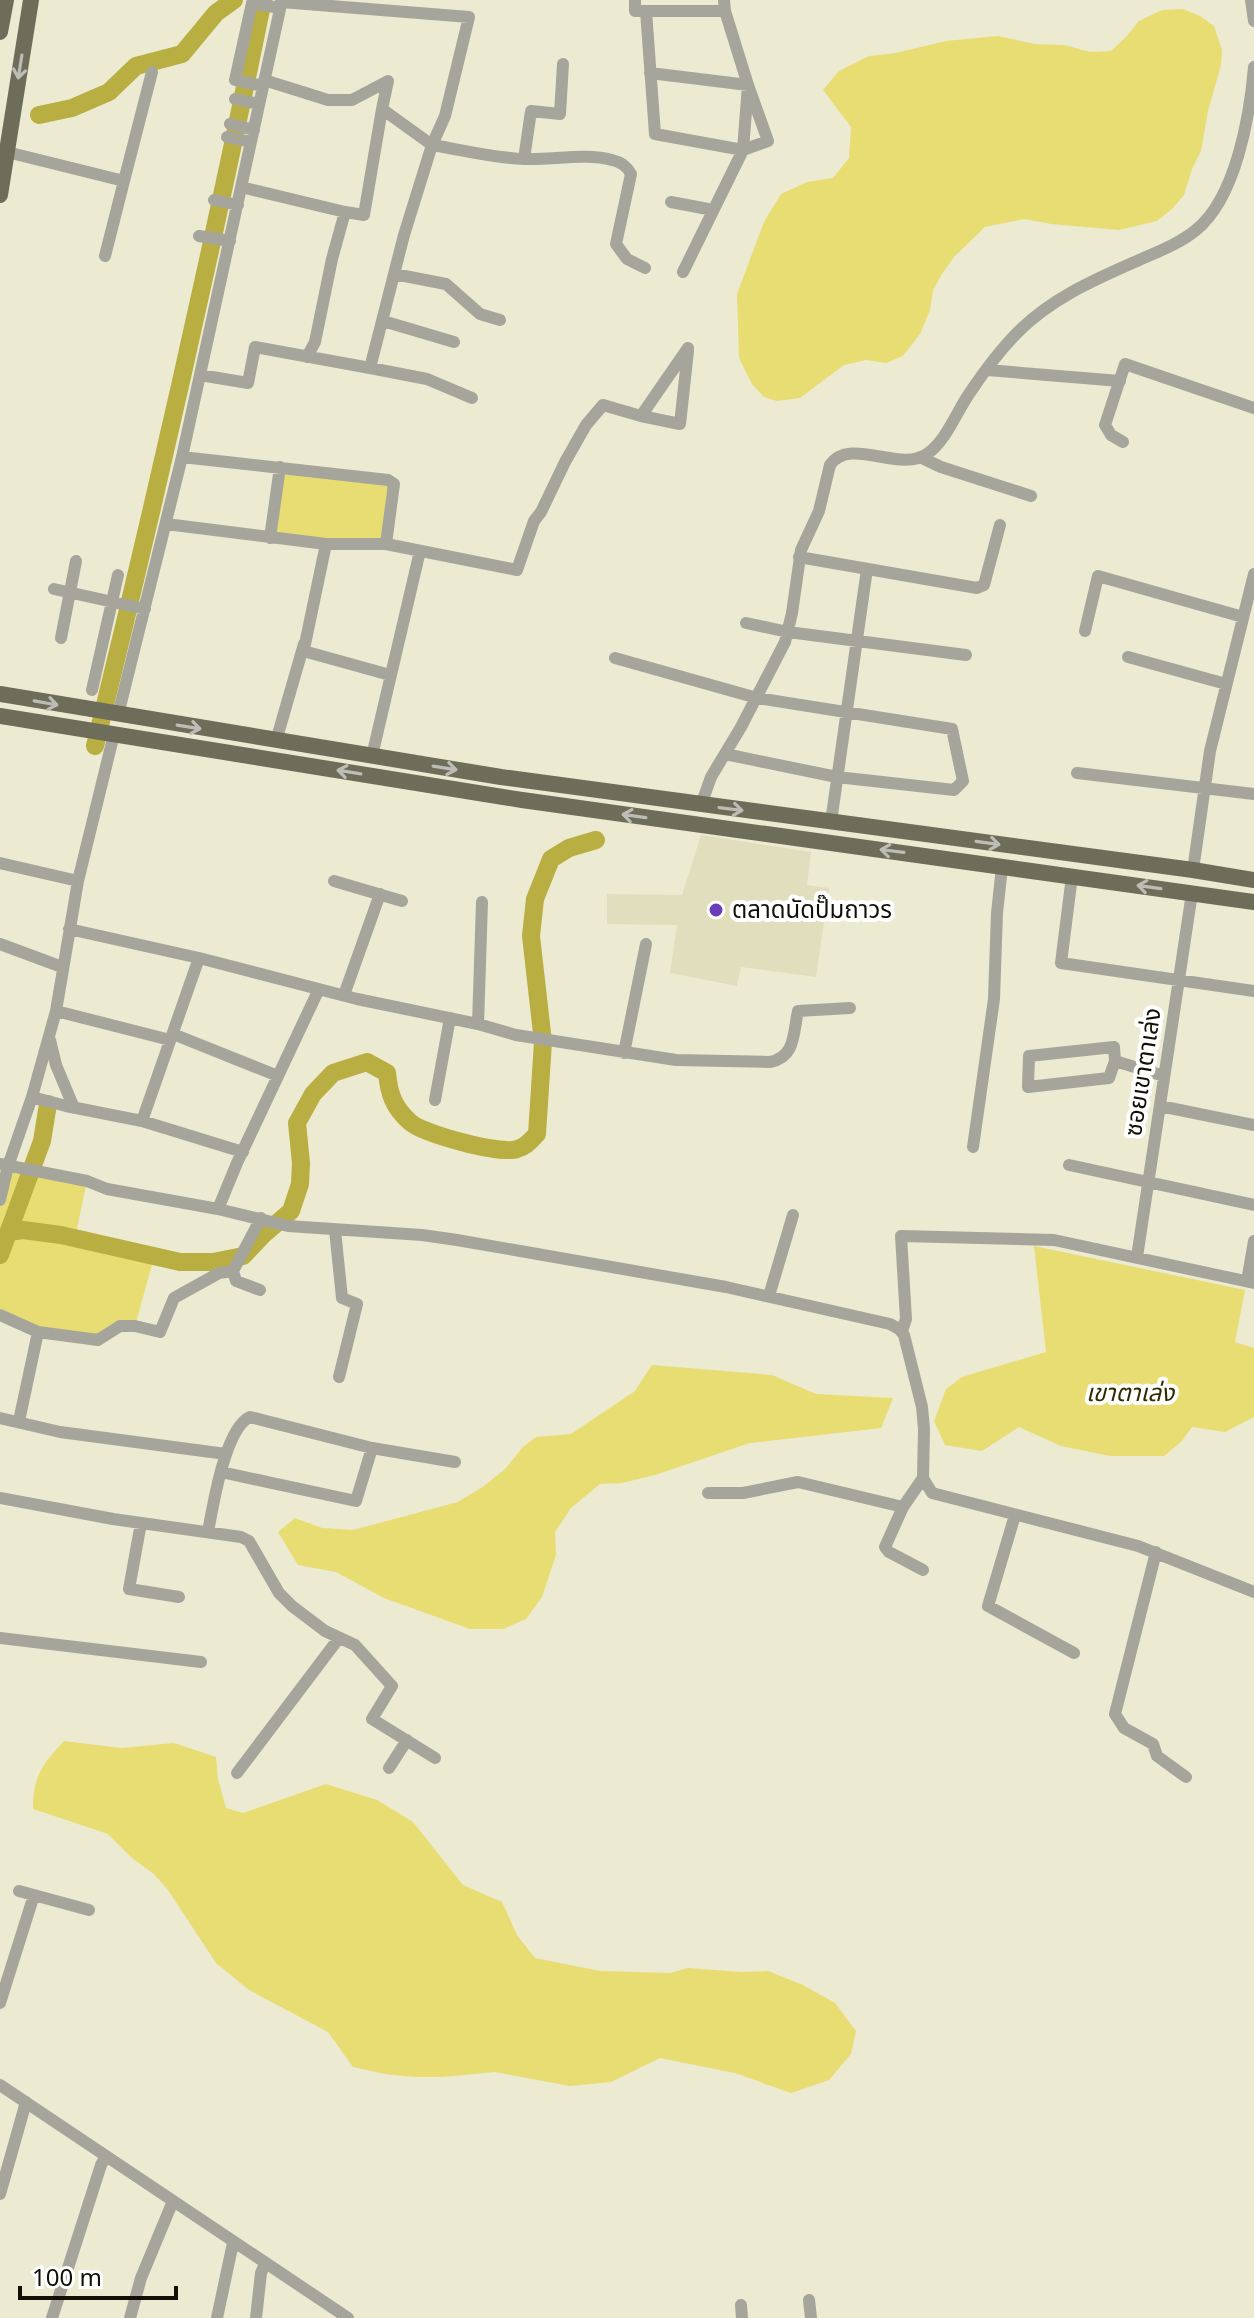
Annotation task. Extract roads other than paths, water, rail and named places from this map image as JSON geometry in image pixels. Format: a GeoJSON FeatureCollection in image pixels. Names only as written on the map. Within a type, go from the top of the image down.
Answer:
{"type":"FeatureCollection","features":[{"type":"Feature","properties":{"kind":"main road"},"geometry":{"type":"LineString","coordinates":[[0,32],[6,0]]}},
{"type":"Feature","properties":{"kind":"main road"},"geometry":{"type":"LineString","coordinates":[[0,195],[31,0]]}},
{"type":"Feature","properties":{"kind":"main road"},"geometry":{"type":"LineString","coordinates":[[0,694],[501,777],[1254,880]]}},
{"type":"Feature","properties":{"kind":"main road"},"geometry":{"type":"LineString","coordinates":[[110,733],[115,715]]}},
{"type":"Feature","properties":{"kind":"main road"},"geometry":{"type":"LineString","coordinates":[[0,716],[522,800],[1254,902]]}},
{"type":"Feature","properties":{"kind":"street"},"geometry":{"type":"LineString","coordinates":[[635,0],[635,11],[724,6],[768,141],[743,150],[655,134],[646,11]]}},
{"type":"Feature","properties":{"kind":"street"},"geometry":{"type":"LineString","coordinates":[[1251,0],[1254,21]]}},
{"type":"Feature","properties":{"kind":"street"},"geometry":{"type":"LineString","coordinates":[[241,187],[364,215],[388,81],[352,100],[328,100],[235,80],[252,3],[469,17],[445,116],[432,145],[404,235],[370,368]]}},
{"type":"Feature","properties":{"kind":"street"},"geometry":{"type":"LineString","coordinates":[[115,715],[182,457],[225,240],[238,205],[280,5]]}},
{"type":"Feature","properties":{"kind":"street"},"geometry":{"type":"LineString","coordinates":[[524,159],[531,111],[560,114],[563,64]]}},
{"type":"Feature","properties":{"kind":"street"},"geometry":{"type":"LineString","coordinates":[[701,805],[711,777],[757,698],[788,632],[799,557],[813,526],[834,459],[844,453],[905,459],[926,455],[941,440],[987,370],[1016,334],[1056,300],[1177,243],[1197,230],[1223,194],[1240,148],[1250,109],[1254,67]]}},
{"type":"Feature","properties":{"kind":"street"},"geometry":{"type":"LineString","coordinates":[[105,256],[152,72]]}},
{"type":"Feature","properties":{"kind":"street"},"geometry":{"type":"LineString","coordinates":[[650,73],[748,85]]}},
{"type":"Feature","properties":{"kind":"street"},"geometry":{"type":"LineString","coordinates":[[683,272],[743,150],[748,85]]}},
{"type":"Feature","properties":{"kind":"street"},"geometry":{"type":"LineString","coordinates":[[235,99],[259,104]]}},
{"type":"Feature","properties":{"kind":"street"},"geometry":{"type":"LineString","coordinates":[[382,109],[432,145],[494,157],[603,158],[622,163],[631,174],[616,244],[627,259],[645,268]]}},
{"type":"Feature","properties":{"kind":"street"},"geometry":{"type":"LineString","coordinates":[[228,131],[252,136]]}},
{"type":"Feature","properties":{"kind":"street"},"geometry":{"type":"LineString","coordinates":[[8,144],[124,181]]}},
{"type":"Feature","properties":{"kind":"street"},"geometry":{"type":"LineString","coordinates":[[214,200],[238,205]]}},
{"type":"Feature","properties":{"kind":"street"},"geometry":{"type":"LineString","coordinates":[[671,202],[713,210]]}},
{"type":"Feature","properties":{"kind":"street"},"geometry":{"type":"LineString","coordinates":[[307,357],[315,342],[345,212]]}},
{"type":"Feature","properties":{"kind":"street"},"geometry":{"type":"LineString","coordinates":[[199,236],[225,240]]}},
{"type":"Feature","properties":{"kind":"street"},"geometry":{"type":"LineString","coordinates":[[394,274],[446,284],[480,314],[500,320]]}},
{"type":"Feature","properties":{"kind":"street"},"geometry":{"type":"LineString","coordinates":[[383,321],[454,342]]}},
{"type":"Feature","properties":{"kind":"street"},"geometry":{"type":"LineString","coordinates":[[200,375],[248,383],[255,347],[427,379],[472,398]]}},
{"type":"Feature","properties":{"kind":"street"},"geometry":{"type":"LineString","coordinates":[[166,524],[326,544],[386,544],[517,570],[534,521],[586,425],[603,405],[641,416],[670,424],[680,424],[688,348],[641,416]]}},
{"type":"Feature","properties":{"kind":"street"},"geometry":{"type":"LineString","coordinates":[[1123,442],[1111,435],[1105,425],[1125,364],[1254,408]]}},
{"type":"Feature","properties":{"kind":"street"},"geometry":{"type":"LineString","coordinates":[[987,370],[1120,381]]}},
{"type":"Feature","properties":{"kind":"street"},"geometry":{"type":"LineString","coordinates":[[182,457],[388,480],[394,484],[386,544]]}},
{"type":"Feature","properties":{"kind":"street"},"geometry":{"type":"LineString","coordinates":[[920,457],[941,467],[1031,496]]}},
{"type":"Feature","properties":{"kind":"street"},"geometry":{"type":"LineString","coordinates":[[270,538],[280,467]]}},
{"type":"Feature","properties":{"kind":"street"},"geometry":{"type":"LineString","coordinates":[[799,557],[977,588],[987,578],[1000,525]]}},
{"type":"Feature","properties":{"kind":"street"},"geometry":{"type":"LineString","coordinates":[[276,741],[304,644],[326,544]]}},
{"type":"Feature","properties":{"kind":"street"},"geometry":{"type":"LineString","coordinates":[[372,756],[420,551]]}},
{"type":"Feature","properties":{"kind":"street"},"geometry":{"type":"LineString","coordinates":[[61,638],[76,561]]}},
{"type":"Feature","properties":{"kind":"street"},"geometry":{"type":"LineString","coordinates":[[831,822],[867,569]]}},
{"type":"Feature","properties":{"kind":"street"},"geometry":{"type":"LineString","coordinates":[[1193,870],[1210,751],[1254,574]]}},
{"type":"Feature","properties":{"kind":"street"},"geometry":{"type":"LineString","coordinates":[[92,690],[116,603],[118,575]]}},
{"type":"Feature","properties":{"kind":"street"},"geometry":{"type":"LineString","coordinates":[[1085,631],[1098,576],[1243,617]]}},
{"type":"Feature","properties":{"kind":"street"},"geometry":{"type":"LineString","coordinates":[[54,589],[142,609]]}},
{"type":"Feature","properties":{"kind":"street"},"geometry":{"type":"LineString","coordinates":[[746,623],[788,632],[966,655]]}},
{"type":"Feature","properties":{"kind":"street"},"geometry":{"type":"LineString","coordinates":[[304,644],[307,652],[390,675]]}},
{"type":"Feature","properties":{"kind":"street"},"geometry":{"type":"LineString","coordinates":[[1128,657],[1226,684]]}},
{"type":"Feature","properties":{"kind":"street"},"geometry":{"type":"LineString","coordinates":[[615,658],[757,698],[952,729],[963,781],[954,790],[837,777],[725,754]]}},
{"type":"Feature","properties":{"kind":"street"},"geometry":{"type":"LineString","coordinates":[[0,1200],[4,1165],[38,1098],[78,881],[110,733]]}},
{"type":"Feature","properties":{"kind":"street"},"geometry":{"type":"LineString","coordinates":[[1077,773],[1254,794]]}},
{"type":"Feature","properties":{"kind":"street"},"geometry":{"type":"LineString","coordinates":[[0,863],[78,881]]}},
{"type":"Feature","properties":{"kind":"street"},"geometry":{"type":"LineString","coordinates":[[973,1147],[994,999],[1002,867]]}},
{"type":"Feature","properties":{"kind":"street"},"geometry":{"type":"LineString","coordinates":[[1072,876],[1061,963],[1254,991]]}},
{"type":"Feature","properties":{"kind":"street"},"geometry":{"type":"LineString","coordinates":[[334,881],[402,901]]}},
{"type":"Feature","properties":{"kind":"street","name":"ซอยเขาตาเล่ง"},"geometry":{"type":"LineString","coordinates":[[1137,1257],[1192,893]]}},
{"type":"Feature","properties":{"kind":"street"},"geometry":{"type":"LineString","coordinates":[[344,995],[380,894]]}},
{"type":"Feature","properties":{"kind":"street"},"geometry":{"type":"LineString","coordinates":[[478,1024],[482,902]]}},
{"type":"Feature","properties":{"kind":"street"},"geometry":{"type":"LineString","coordinates":[[69,929],[516,1035],[676,1060],[779,1060],[788,1052],[798,1011],[850,1008]]}},
{"type":"Feature","properties":{"kind":"street"},"geometry":{"type":"LineString","coordinates":[[0,944],[62,967]]}},
{"type":"Feature","properties":{"kind":"street"},"geometry":{"type":"LineString","coordinates":[[624,1053],[646,944]]}},
{"type":"Feature","properties":{"kind":"street"},"geometry":{"type":"LineString","coordinates":[[142,1121],[199,958]]}},
{"type":"Feature","properties":{"kind":"street"},"geometry":{"type":"LineString","coordinates":[[218,1209],[319,989]]}},
{"type":"Feature","properties":{"kind":"street"},"geometry":{"type":"LineString","coordinates":[[56,1011],[172,1037],[278,1076]]}},
{"type":"Feature","properties":{"kind":"street"},"geometry":{"type":"LineString","coordinates":[[435,1100],[450,1018]]}},
{"type":"Feature","properties":{"kind":"street"},"geometry":{"type":"LineString","coordinates":[[49,1037],[70,1107]]}},
{"type":"Feature","properties":{"kind":"street"},"geometry":{"type":"LineString","coordinates":[[1114,1047],[1115,1061],[1109,1078],[1028,1087],[1029,1056],[1114,1047]]}},
{"type":"Feature","properties":{"kind":"street"},"geometry":{"type":"LineString","coordinates":[[1115,1061],[1164,1076]]}},
{"type":"Feature","properties":{"kind":"street"},"geometry":{"type":"LineString","coordinates":[[38,1098],[142,1121],[243,1152]]}},
{"type":"Feature","properties":{"kind":"street"},"geometry":{"type":"LineString","coordinates":[[1160,1106],[1254,1125]]}},
{"type":"Feature","properties":{"kind":"street"},"geometry":{"type":"LineString","coordinates":[[4,1165],[288,1226],[422,1235],[726,1287],[877,1320],[902,1331]]}},
{"type":"Feature","properties":{"kind":"street"},"geometry":{"type":"LineString","coordinates":[[1069,1165],[1254,1205]]}},
{"type":"Feature","properties":{"kind":"street"},"geometry":{"type":"LineString","coordinates":[[769,1296],[793,1215]]}},
{"type":"Feature","properties":{"kind":"street"},"geometry":{"type":"LineString","coordinates":[[260,1290],[236,1281],[235,1267],[264,1219]]}},
{"type":"Feature","properties":{"kind":"street"},"geometry":{"type":"LineString","coordinates":[[335,1230],[342,1298],[357,1304],[339,1377]]}},
{"type":"Feature","properties":{"kind":"street"},"geometry":{"type":"LineString","coordinates":[[1254,1241],[1250,1282],[1045,1239],[901,1236],[906,1319],[902,1331],[922,1407],[923,1478],[932,1493],[1156,1552],[1254,1592]]}},
{"type":"Feature","properties":{"kind":"street"},"geometry":{"type":"LineString","coordinates":[[0,1315],[38,1332],[98,1340],[120,1326],[160,1332],[174,1298],[235,1267]]}},
{"type":"Feature","properties":{"kind":"street"},"geometry":{"type":"LineString","coordinates":[[19,1421],[38,1332]]}},
{"type":"Feature","properties":{"kind":"street"},"geometry":{"type":"LineString","coordinates":[[208,1532],[226,1454],[239,1427],[250,1417],[372,1448],[455,1462]]}},
{"type":"Feature","properties":{"kind":"street"},"geometry":{"type":"LineString","coordinates":[[0,1418],[60,1432],[226,1454]]}},
{"type":"Feature","properties":{"kind":"street"},"geometry":{"type":"LineString","coordinates":[[221,1472],[356,1501],[372,1448]]}},
{"type":"Feature","properties":{"kind":"street"},"geometry":{"type":"LineString","coordinates":[[923,1478],[903,1507],[885,1547],[923,1570]]}},
{"type":"Feature","properties":{"kind":"street"},"geometry":{"type":"LineString","coordinates":[[708,1493],[743,1493],[798,1482],[903,1507]]}},
{"type":"Feature","properties":{"kind":"street"},"geometry":{"type":"LineString","coordinates":[[0,1498],[241,1537],[249,1541],[279,1593],[313,1622],[355,1645],[392,1686],[372,1719],[435,1758]]}},
{"type":"Feature","properties":{"kind":"street"},"geometry":{"type":"LineString","coordinates":[[1015,1515],[988,1606],[1074,1653]]}},
{"type":"Feature","properties":{"kind":"street"},"geometry":{"type":"LineString","coordinates":[[141,1523],[129,1589],[179,1597]]}},
{"type":"Feature","properties":{"kind":"street"},"geometry":{"type":"LineString","coordinates":[[1156,1552],[1115,1714],[1124,1728],[1153,1744],[1157,1756],[1186,1777]]}},
{"type":"Feature","properties":{"kind":"street"},"geometry":{"type":"LineString","coordinates":[[0,1638],[201,1662]]}},
{"type":"Feature","properties":{"kind":"street"},"geometry":{"type":"LineString","coordinates":[[237,1773],[339,1638]]}},
{"type":"Feature","properties":{"kind":"street"},"geometry":{"type":"LineString","coordinates":[[389,1768],[407,1740]]}},
{"type":"Feature","properties":{"kind":"street"},"geometry":{"type":"LineString","coordinates":[[19,1891],[89,1910]]}},
{"type":"Feature","properties":{"kind":"street"},"geometry":{"type":"LineString","coordinates":[[0,2003],[34,1895]]}},
{"type":"Feature","properties":{"kind":"street"},"geometry":{"type":"LineString","coordinates":[[0,2085],[345,2317]]}},
{"type":"Feature","properties":{"kind":"street"},"geometry":{"type":"LineString","coordinates":[[0,2194],[26,2102]]}},
{"type":"Feature","properties":{"kind":"street"},"geometry":{"type":"LineString","coordinates":[[52,2318],[106,2156]]}},
{"type":"Feature","properties":{"kind":"street"},"geometry":{"type":"LineString","coordinates":[[130,2318],[141,2278],[173,2201]]}},
{"type":"Feature","properties":{"kind":"street"},"geometry":{"type":"LineString","coordinates":[[217,2318],[233,2243]]}},
{"type":"Feature","properties":{"kind":"street"},"geometry":{"type":"LineString","coordinates":[[256,2318],[261,2273],[265,2264]]}},
{"type":"Feature","properties":{"kind":"street"},"geometry":{"type":"LineString","coordinates":[[809,2300],[811,2318]]}},
{"type":"Feature","properties":{"kind":"waterway"},"geometry":{"type":"LineString","coordinates":[[39,115],[72,108],[109,92],[136,66],[182,54],[216,13],[234,0]]}},
{"type":"Feature","properties":{"kind":"waterway"},"geometry":{"type":"LineString","coordinates":[[95,746],[183,374],[263,0]]}},
{"type":"Feature","properties":{"kind":"waterway"},"geometry":{"type":"LineString","coordinates":[[9,1232],[23,1230],[61,1235],[180,1262],[213,1262],[243,1256],[291,1211],[300,1184],[297,1123],[313,1094],[333,1073],[367,1062],[387,1073],[396,1105],[418,1127],[495,1149],[517,1149],[526,1145],[537,1134],[543,1042],[531,936],[535,899],[551,859],[569,848],[596,840]]}},
{"type":"Feature","properties":{"kind":"waterway"},"geometry":{"type":"LineString","coordinates":[[0,1255],[42,1141],[48,1104]]}},
{"type":"Feature","properties":{"kind":"place","name":"ตลาดนัดปั๊มถาวร"},"geometry":{"type":"Point","coordinates":[716,910]}},
{"type":"Feature","properties":{"kind":"park label","name":"เขาตาเล่ง"},"geometry":{"type":"Point","coordinates":[1130,1393]}}]}
